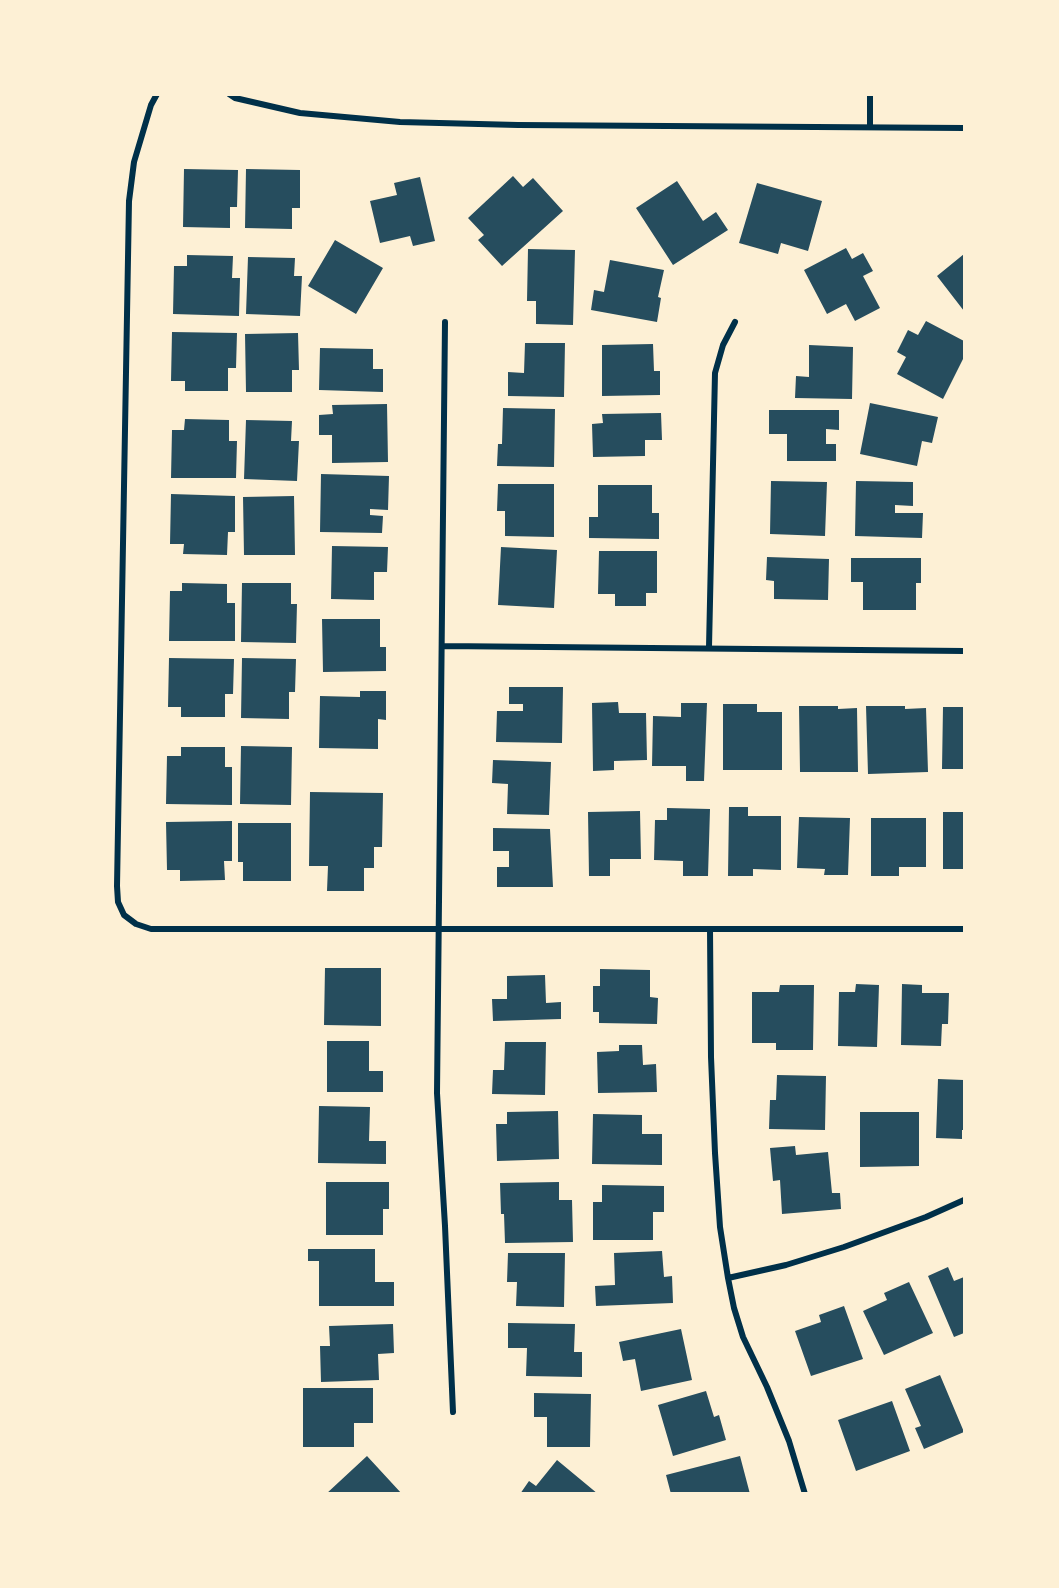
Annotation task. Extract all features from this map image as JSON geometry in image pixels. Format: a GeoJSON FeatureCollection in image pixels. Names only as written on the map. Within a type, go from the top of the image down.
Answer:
{"type":"FeatureCollection","features":[{"type":"Feature","properties":{"kind":"street"},"geometry":{"type":"LineString","coordinates":[[157,94],[151,105],[134,162],[129,201],[117,886],[118,902],[124,915],[136,924],[151,929],[964,929]]}},
{"type":"Feature","properties":{"kind":"street"},"geometry":{"type":"LineString","coordinates":[[229,94],[236,98],[300,113],[399,122],[964,128]]}},
{"type":"Feature","properties":{"kind":"street"},"geometry":{"type":"LineString","coordinates":[[870,94],[870,127]]}},
{"type":"Feature","properties":{"kind":"street"},"geometry":{"type":"LineString","coordinates":[[445,322],[437,1092],[446,1226],[453,1412]]}},
{"type":"Feature","properties":{"kind":"street"},"geometry":{"type":"LineString","coordinates":[[710,647],[715,373],[723,345],[735,322]]}},
{"type":"Feature","properties":{"kind":"street"},"geometry":{"type":"LineString","coordinates":[[442,646],[964,651]]}},
{"type":"Feature","properties":{"kind":"street"},"geometry":{"type":"LineString","coordinates":[[710,930],[714,1153],[720,1227],[728,1278],[743,1337],[789,1441],[805,1494]]}},
{"type":"Feature","properties":{"kind":"street"},"geometry":{"type":"LineString","coordinates":[[728,1278],[786,1265],[844,1247],[926,1217],[964,1200]]}},
{"type":"Feature","properties":{"kind":"building"},"geometry":{"type":"Polygon","coordinates":[[[184,169],[238,170],[237,207],[230,207],[230,228],[183,227],[184,169]]]}},
{"type":"Feature","properties":{"kind":"building"},"geometry":{"type":"Polygon","coordinates":[[[246,169],[300,170],[300,208],[292,208],[292,229],[245,228],[246,169]]]}},
{"type":"Feature","properties":{"kind":"building"},"geometry":{"type":"Polygon","coordinates":[[[513,176],[523,187],[533,178],[563,211],[502,266],[478,240],[484,235],[468,218],[513,176]]]}},
{"type":"Feature","properties":{"kind":"building"},"geometry":{"type":"Polygon","coordinates":[[[420,177],[435,241],[413,246],[410,236],[380,243],[370,201],[397,195],[394,183],[420,177]]]}},
{"type":"Feature","properties":{"kind":"building"},"geometry":{"type":"Polygon","coordinates":[[[677,181],[703,221],[716,212],[728,230],[673,265],[636,208],[677,181]]]}},
{"type":"Feature","properties":{"kind":"building"},"geometry":{"type":"Polygon","coordinates":[[[757,183],[822,201],[808,251],[781,243],[778,254],[739,243],[757,183]]]}},
{"type":"Feature","properties":{"kind":"building"},"geometry":{"type":"Polygon","coordinates":[[[335,240],[383,268],[356,314],[308,286],[335,240]]]}},
{"type":"Feature","properties":{"kind":"building"},"geometry":{"type":"Polygon","coordinates":[[[846,248],[852,259],[863,253],[873,271],[863,276],[880,308],[855,321],[846,304],[827,314],[804,270],[846,248]]]}},
{"type":"Feature","properties":{"kind":"building"},"geometry":{"type":"Polygon","coordinates":[[[528,249],[575,250],[573,325],[536,324],[536,301],[527,301],[528,249]]]}},
{"type":"Feature","properties":{"kind":"building"},"geometry":{"type":"Polygon","coordinates":[[[964,254],[964,311],[937,276],[964,254]]]}},
{"type":"Feature","properties":{"kind":"building"},"geometry":{"type":"Polygon","coordinates":[[[187,255],[233,256],[232,278],[240,278],[239,316],[173,314],[174,266],[187,266],[187,255]]]}},
{"type":"Feature","properties":{"kind":"building"},"geometry":{"type":"Polygon","coordinates":[[[248,257],[295,258],[294,276],[302,276],[300,316],[246,314],[248,257]]]}},
{"type":"Feature","properties":{"kind":"building"},"geometry":{"type":"Polygon","coordinates":[[[610,260],[664,270],[658,297],[661,298],[657,322],[591,310],[594,290],[604,292],[610,260]]]}},
{"type":"Feature","properties":{"kind":"building"},"geometry":{"type":"Polygon","coordinates":[[[926,321],[964,341],[964,357],[943,399],[897,374],[906,357],[897,352],[908,330],[918,335],[926,321]]]}},
{"type":"Feature","properties":{"kind":"building"},"geometry":{"type":"Polygon","coordinates":[[[172,332],[237,333],[236,368],[228,368],[228,391],[185,391],[185,381],[171,381],[172,332]]]}},
{"type":"Feature","properties":{"kind":"building"},"geometry":{"type":"Polygon","coordinates":[[[298,333],[299,370],[292,370],[292,392],[246,392],[245,334],[298,333]]]}},
{"type":"Feature","properties":{"kind":"building"},"geometry":{"type":"Polygon","coordinates":[[[525,343],[565,343],[564,397],[508,396],[508,372],[524,373],[525,343]]]}},
{"type":"Feature","properties":{"kind":"building"},"geometry":{"type":"Polygon","coordinates":[[[653,344],[654,371],[660,371],[660,395],[602,396],[602,345],[653,344]]]}},
{"type":"Feature","properties":{"kind":"building"},"geometry":{"type":"Polygon","coordinates":[[[809,345],[853,347],[852,399],[795,398],[796,376],[809,377],[809,345]]]}},
{"type":"Feature","properties":{"kind":"building"},"geometry":{"type":"Polygon","coordinates":[[[320,348],[373,349],[373,369],[383,369],[383,392],[319,390],[320,348]]]}},
{"type":"Feature","properties":{"kind":"building"},"geometry":{"type":"Polygon","coordinates":[[[870,403],[938,417],[932,443],[922,441],[917,466],[860,454],[870,403]]]}},
{"type":"Feature","properties":{"kind":"building"},"geometry":{"type":"Polygon","coordinates":[[[387,404],[388,462],[332,463],[332,435],[319,435],[319,415],[333,414],[332,405],[387,404]]]}},
{"type":"Feature","properties":{"kind":"building"},"geometry":{"type":"Polygon","coordinates":[[[503,408],[555,409],[554,467],[497,466],[498,444],[502,444],[503,408]]]}},
{"type":"Feature","properties":{"kind":"building"},"geometry":{"type":"Polygon","coordinates":[[[769,410],[839,410],[839,430],[826,429],[826,444],[836,444],[836,461],[787,461],[787,434],[769,434],[769,410]]]}},
{"type":"Feature","properties":{"kind":"building"},"geometry":{"type":"Polygon","coordinates":[[[661,413],[662,440],[645,440],[645,456],[593,457],[592,424],[603,423],[602,414],[661,413]]]}},
{"type":"Feature","properties":{"kind":"building"},"geometry":{"type":"Polygon","coordinates":[[[185,419],[229,420],[229,441],[237,441],[236,478],[171,478],[172,430],[184,430],[185,419]]]}},
{"type":"Feature","properties":{"kind":"building"},"geometry":{"type":"Polygon","coordinates":[[[246,420],[292,421],[291,441],[299,441],[297,481],[244,479],[246,420]]]}},
{"type":"Feature","properties":{"kind":"building"},"geometry":{"type":"Polygon","coordinates":[[[321,474],[389,476],[388,510],[370,509],[370,515],[383,516],[382,533],[320,532],[321,474]]]}},
{"type":"Feature","properties":{"kind":"building"},"geometry":{"type":"Polygon","coordinates":[[[771,481],[827,482],[825,536],[770,534],[771,481]]]}},
{"type":"Feature","properties":{"kind":"building"},"geometry":{"type":"Polygon","coordinates":[[[856,481],[913,482],[913,506],[895,505],[895,513],[923,513],[922,538],[855,536],[856,481]]]}},
{"type":"Feature","properties":{"kind":"building"},"geometry":{"type":"Polygon","coordinates":[[[498,484],[554,484],[554,537],[505,536],[505,511],[497,511],[498,484]]]}},
{"type":"Feature","properties":{"kind":"building"},"geometry":{"type":"Polygon","coordinates":[[[598,485],[652,485],[652,513],[659,513],[659,539],[589,538],[589,517],[598,517],[598,485]]]}},
{"type":"Feature","properties":{"kind":"building"},"geometry":{"type":"Polygon","coordinates":[[[171,494],[235,496],[235,532],[228,532],[227,555],[183,554],[184,544],[170,544],[171,494]]]}},
{"type":"Feature","properties":{"kind":"building"},"geometry":{"type":"Polygon","coordinates":[[[294,496],[295,555],[244,555],[243,497],[294,496]]]}},
{"type":"Feature","properties":{"kind":"building"},"geometry":{"type":"Polygon","coordinates":[[[332,546],[388,547],[387,572],[374,572],[374,600],[331,599],[332,546]]]}},
{"type":"Feature","properties":{"kind":"building"},"geometry":{"type":"Polygon","coordinates":[[[501,547],[557,550],[554,608],[498,605],[501,547]]]}},
{"type":"Feature","properties":{"kind":"building"},"geometry":{"type":"Polygon","coordinates":[[[599,551],[657,551],[657,593],[646,593],[646,606],[615,606],[615,594],[598,594],[599,551]]]}},
{"type":"Feature","properties":{"kind":"building"},"geometry":{"type":"Polygon","coordinates":[[[767,557],[829,559],[828,600],[774,599],[774,581],[766,580],[767,557]]]}},
{"type":"Feature","properties":{"kind":"building"},"geometry":{"type":"Polygon","coordinates":[[[851,558],[921,558],[921,583],[916,583],[916,610],[863,610],[863,582],[851,582],[851,558]]]}},
{"type":"Feature","properties":{"kind":"building"},"geometry":{"type":"Polygon","coordinates":[[[182,583],[227,584],[227,603],[235,603],[235,641],[169,641],[170,591],[182,591],[182,583]]]}},
{"type":"Feature","properties":{"kind":"building"},"geometry":{"type":"Polygon","coordinates":[[[242,583],[291,583],[291,604],[297,604],[296,643],[241,642],[242,583]]]}},
{"type":"Feature","properties":{"kind":"building"},"geometry":{"type":"Polygon","coordinates":[[[322,619],[380,619],[380,647],[386,647],[386,671],[323,672],[322,619]]]}},
{"type":"Feature","properties":{"kind":"building"},"geometry":{"type":"Polygon","coordinates":[[[169,658],[234,659],[233,694],[225,694],[225,717],[181,717],[181,707],[168,707],[169,658]]]}},
{"type":"Feature","properties":{"kind":"building"},"geometry":{"type":"Polygon","coordinates":[[[242,658],[296,659],[295,692],[289,692],[289,719],[241,718],[242,658]]]}},
{"type":"Feature","properties":{"kind":"building"},"geometry":{"type":"Polygon","coordinates":[[[509,687],[563,687],[562,743],[496,742],[497,711],[523,711],[523,704],[509,704],[509,687]]]}},
{"type":"Feature","properties":{"kind":"building"},"geometry":{"type":"Polygon","coordinates":[[[360,691],[386,691],[386,720],[378,719],[378,749],[319,748],[320,696],[360,697],[360,691]]]}},
{"type":"Feature","properties":{"kind":"building"},"geometry":{"type":"Polygon","coordinates":[[[618,702],[619,713],[646,713],[647,760],[614,761],[614,770],[593,771],[592,703],[618,702]]]}},
{"type":"Feature","properties":{"kind":"building"},"geometry":{"type":"Polygon","coordinates":[[[681,703],[707,703],[704,781],[686,781],[686,766],[652,766],[653,716],[681,717],[681,703]]]}},
{"type":"Feature","properties":{"kind":"building"},"geometry":{"type":"Polygon","coordinates":[[[723,704],[757,704],[757,712],[782,712],[782,770],[723,770],[723,704]]]}},
{"type":"Feature","properties":{"kind":"building"},"geometry":{"type":"Polygon","coordinates":[[[799,706],[857,708],[858,772],[800,772],[799,706]]]}},
{"type":"Feature","properties":{"kind":"building"},"geometry":{"type":"Polygon","coordinates":[[[866,706],[926,708],[928,772],[868,774],[866,706]]]}},
{"type":"Feature","properties":{"kind":"building"},"geometry":{"type":"Polygon","coordinates":[[[943,707],[964,707],[964,769],[942,769],[943,707]]]}},
{"type":"Feature","properties":{"kind":"building"},"geometry":{"type":"Polygon","coordinates":[[[241,746],[292,747],[291,805],[240,804],[241,746]]]}},
{"type":"Feature","properties":{"kind":"building"},"geometry":{"type":"Polygon","coordinates":[[[181,747],[225,747],[225,767],[232,767],[232,805],[166,804],[167,756],[181,756],[181,747]]]}},
{"type":"Feature","properties":{"kind":"building"},"geometry":{"type":"Polygon","coordinates":[[[493,760],[551,762],[549,815],[507,814],[508,784],[492,783],[493,760]]]}},
{"type":"Feature","properties":{"kind":"building"},"geometry":{"type":"Polygon","coordinates":[[[310,792],[383,793],[382,847],[374,847],[374,868],[364,868],[364,891],[327,891],[328,866],[309,866],[310,792]]]}},
{"type":"Feature","properties":{"kind":"building"},"geometry":{"type":"Polygon","coordinates":[[[729,807],[748,807],[748,816],[781,816],[781,870],[753,869],[753,876],[728,876],[729,807]]]}},
{"type":"Feature","properties":{"kind":"building"},"geometry":{"type":"Polygon","coordinates":[[[667,808],[710,809],[708,876],[683,876],[683,861],[654,860],[655,820],[667,820],[667,808]]]}},
{"type":"Feature","properties":{"kind":"building"},"geometry":{"type":"Polygon","coordinates":[[[640,811],[641,859],[610,859],[610,876],[589,876],[588,812],[640,811]]]}},
{"type":"Feature","properties":{"kind":"building"},"geometry":{"type":"Polygon","coordinates":[[[943,812],[964,812],[964,869],[943,869],[943,812]]]}},
{"type":"Feature","properties":{"kind":"building"},"geometry":{"type":"Polygon","coordinates":[[[799,817],[850,818],[848,875],[824,875],[825,869],[797,868],[799,817]]]}},
{"type":"Feature","properties":{"kind":"building"},"geometry":{"type":"Polygon","coordinates":[[[871,818],[926,818],[926,867],[899,867],[899,876],[871,876],[871,818]]]}},
{"type":"Feature","properties":{"kind":"building"},"geometry":{"type":"Polygon","coordinates":[[[232,821],[232,861],[224,861],[225,880],[180,881],[180,870],[167,870],[166,822],[232,821]]]}},
{"type":"Feature","properties":{"kind":"building"},"geometry":{"type":"Polygon","coordinates":[[[238,823],[291,823],[291,881],[243,881],[243,862],[238,862],[238,823]]]}},
{"type":"Feature","properties":{"kind":"building"},"geometry":{"type":"Polygon","coordinates":[[[493,828],[550,829],[553,887],[497,887],[497,867],[509,867],[509,851],[493,851],[493,828]]]}},
{"type":"Feature","properties":{"kind":"building"},"geometry":{"type":"Polygon","coordinates":[[[325,968],[381,968],[381,1026],[324,1025],[325,968]]]}},
{"type":"Feature","properties":{"kind":"building"},"geometry":{"type":"Polygon","coordinates":[[[600,969],[650,970],[650,997],[658,998],[657,1024],[599,1023],[599,1012],[593,1012],[593,986],[600,986],[600,969]]]}},
{"type":"Feature","properties":{"kind":"building"},"geometry":{"type":"Polygon","coordinates":[[[545,975],[546,1003],[561,1002],[561,1019],[493,1021],[492,999],[507,999],[507,976],[545,975]]]}},
{"type":"Feature","properties":{"kind":"building"},"geometry":{"type":"Polygon","coordinates":[[[856,984],[879,985],[877,1047],[838,1046],[839,992],[855,992],[856,984]]]}},
{"type":"Feature","properties":{"kind":"building"},"geometry":{"type":"Polygon","coordinates":[[[902,984],[922,985],[922,993],[949,993],[948,1024],[942,1024],[941,1046],[901,1045],[902,984]]]}},
{"type":"Feature","properties":{"kind":"building"},"geometry":{"type":"Polygon","coordinates":[[[780,985],[814,985],[813,1050],[776,1050],[776,1043],[752,1043],[752,992],[779,992],[780,985]]]}},
{"type":"Feature","properties":{"kind":"building"},"geometry":{"type":"Polygon","coordinates":[[[327,1041],[369,1041],[369,1071],[383,1071],[383,1092],[327,1092],[327,1041]]]}},
{"type":"Feature","properties":{"kind":"building"},"geometry":{"type":"Polygon","coordinates":[[[505,1042],[546,1042],[545,1095],[492,1094],[493,1070],[504,1070],[505,1042]]]}},
{"type":"Feature","properties":{"kind":"building"},"geometry":{"type":"Polygon","coordinates":[[[619,1045],[642,1045],[643,1065],[656,1064],[657,1092],[598,1093],[597,1052],[619,1051],[619,1045]]]}},
{"type":"Feature","properties":{"kind":"building"},"geometry":{"type":"Polygon","coordinates":[[[777,1075],[826,1076],[825,1130],[769,1129],[770,1100],[776,1100],[777,1075]]]}},
{"type":"Feature","properties":{"kind":"building"},"geometry":{"type":"Polygon","coordinates":[[[938,1079],[964,1080],[962,1139],[936,1138],[938,1079]]]}},
{"type":"Feature","properties":{"kind":"building"},"geometry":{"type":"Polygon","coordinates":[[[319,1106],[370,1107],[369,1141],[386,1141],[386,1164],[318,1163],[319,1106]]]}},
{"type":"Feature","properties":{"kind":"building"},"geometry":{"type":"Polygon","coordinates":[[[558,1111],[559,1159],[497,1161],[496,1124],[507,1124],[507,1112],[558,1111]]]}},
{"type":"Feature","properties":{"kind":"building"},"geometry":{"type":"Polygon","coordinates":[[[860,1112],[919,1112],[919,1166],[860,1167],[860,1112]]]}},
{"type":"Feature","properties":{"kind":"building"},"geometry":{"type":"Polygon","coordinates":[[[593,1114],[642,1115],[642,1134],[662,1134],[662,1165],[592,1164],[593,1114]]]}},
{"type":"Feature","properties":{"kind":"building"},"geometry":{"type":"Polygon","coordinates":[[[795,1146],[796,1155],[828,1152],[832,1193],[840,1193],[841,1209],[782,1214],[780,1180],[773,1181],[770,1148],[795,1146]]]}},
{"type":"Feature","properties":{"kind":"building"},"geometry":{"type":"Polygon","coordinates":[[[326,1182],[389,1182],[389,1209],[383,1209],[383,1235],[326,1235],[326,1182]]]}},
{"type":"Feature","properties":{"kind":"building"},"geometry":{"type":"Polygon","coordinates":[[[559,1182],[559,1200],[572,1200],[573,1242],[505,1243],[500,1183],[559,1182]]]}},
{"type":"Feature","properties":{"kind":"building"},"geometry":{"type":"Polygon","coordinates":[[[602,1185],[664,1186],[664,1212],[653,1212],[653,1240],[593,1240],[593,1202],[602,1202],[602,1185]]]}},
{"type":"Feature","properties":{"kind":"building"},"geometry":{"type":"Polygon","coordinates":[[[308,1249],[375,1249],[375,1282],[394,1282],[394,1306],[319,1306],[319,1261],[308,1261],[308,1249]]]}},
{"type":"Feature","properties":{"kind":"building"},"geometry":{"type":"Polygon","coordinates":[[[662,1251],[664,1277],[672,1276],[673,1303],[596,1306],[595,1286],[615,1285],[614,1253],[662,1251]]]}},
{"type":"Feature","properties":{"kind":"building"},"geometry":{"type":"Polygon","coordinates":[[[508,1253],[565,1253],[564,1307],[516,1306],[517,1282],[507,1282],[508,1253]]]}},
{"type":"Feature","properties":{"kind":"building"},"geometry":{"type":"Polygon","coordinates":[[[948,1267],[954,1281],[964,1277],[964,1333],[954,1337],[928,1276],[948,1267]]]}},
{"type":"Feature","properties":{"kind":"building"},"geometry":{"type":"Polygon","coordinates":[[[909,1282],[933,1333],[884,1355],[863,1311],[887,1300],[884,1293],[909,1282]]]}},
{"type":"Feature","properties":{"kind":"building"},"geometry":{"type":"Polygon","coordinates":[[[844,1306],[863,1359],[811,1376],[795,1331],[821,1322],[819,1315],[844,1306]]]}},
{"type":"Feature","properties":{"kind":"building"},"geometry":{"type":"Polygon","coordinates":[[[508,1323],[575,1324],[574,1352],[582,1352],[582,1377],[526,1376],[527,1348],[508,1348],[508,1323]]]}},
{"type":"Feature","properties":{"kind":"building"},"geometry":{"type":"Polygon","coordinates":[[[393,1324],[394,1353],[378,1354],[379,1380],[321,1382],[320,1346],[330,1346],[329,1326],[393,1324]]]}},
{"type":"Feature","properties":{"kind":"building"},"geometry":{"type":"Polygon","coordinates":[[[681,1329],[692,1380],[641,1391],[635,1359],[623,1361],[619,1342],[681,1329]]]}},
{"type":"Feature","properties":{"kind":"building"},"geometry":{"type":"Polygon","coordinates":[[[940,1375],[964,1432],[924,1449],[915,1428],[921,1426],[905,1389],[940,1375]]]}},
{"type":"Feature","properties":{"kind":"building"},"geometry":{"type":"Polygon","coordinates":[[[303,1388],[373,1388],[373,1423],[354,1423],[354,1447],[303,1447],[303,1388]]]}},
{"type":"Feature","properties":{"kind":"building"},"geometry":{"type":"Polygon","coordinates":[[[706,1391],[714,1417],[719,1415],[726,1440],[673,1456],[658,1405],[706,1391]]]}},
{"type":"Feature","properties":{"kind":"building"},"geometry":{"type":"Polygon","coordinates":[[[534,1393],[591,1394],[590,1447],[547,1447],[547,1417],[534,1417],[534,1393]]]}},
{"type":"Feature","properties":{"kind":"building"},"geometry":{"type":"Polygon","coordinates":[[[892,1401],[910,1451],[856,1471],[838,1420],[892,1401]]]}},
{"type":"Feature","properties":{"kind":"building"},"geometry":{"type":"Polygon","coordinates":[[[367,1456],[402,1494],[326,1494],[367,1456]]]}},
{"type":"Feature","properties":{"kind":"building"},"geometry":{"type":"Polygon","coordinates":[[[740,1456],[750,1494],[671,1494],[666,1475],[740,1456]]]}},
{"type":"Feature","properties":{"kind":"building"},"geometry":{"type":"Polygon","coordinates":[[[557,1460],[598,1494],[520,1494],[529,1481],[536,1486],[557,1460]]]}}]}
